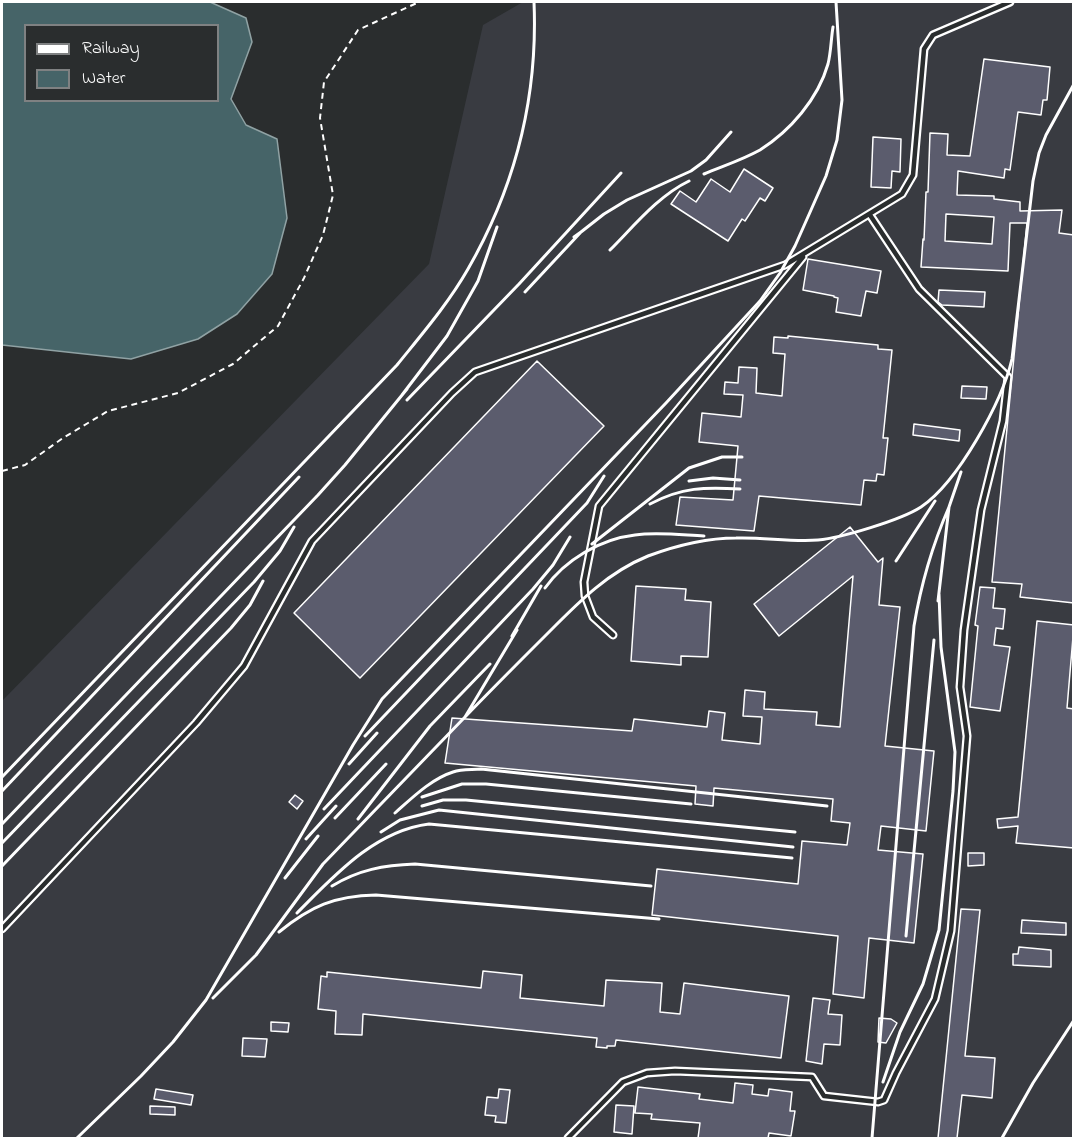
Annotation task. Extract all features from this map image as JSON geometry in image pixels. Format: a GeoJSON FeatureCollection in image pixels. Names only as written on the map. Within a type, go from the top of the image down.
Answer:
{"type":"FeatureCollection","features":[{"type":"Feature","properties":{"kind":"lane"},"geometry":{"type":"LineString","coordinates":[[2,930],[196,723],[243,666],[312,541],[452,393],[475,372],[785,265],[902,194],[913,175],[924,49],[933,35],[1011,2]]}},
{"type":"Feature","properties":{"kind":"lane"},"geometry":{"type":"LineString","coordinates":[[568,1138],[623,1082],[647,1073],[675,1071],[812,1077],[824,1096],[878,1102],[884,1100],[935,999],[951,931],[967,736],[960,687],[964,630],[981,510],[1003,421],[1008,377],[919,290],[870,215]]}},
{"type":"Feature","properties":{"kind":"lane"},"geometry":{"type":"LineString","coordinates":[[613,635],[593,617],[585,596],[584,582],[599,507],[806,252]]}},
{"type":"Feature","properties":{"kind":"path"},"geometry":{"type":"LineString","coordinates":[[2,471],[25,465],[63,438],[108,411],[178,393],[232,364],[278,326],[304,278],[323,235],[333,195],[320,118],[324,82],[358,30],[419,2]]}},
{"type":"Feature","properties":{"kind":"shaded area"},"geometry":{"type":"Polygon","coordinates":[[[523,2],[1073,2],[1073,1138],[2,1138],[2,701],[429,264],[483,25],[523,2]]]}},
{"type":"Feature","properties":{"kind":"water"},"geometry":{"type":"Polygon","coordinates":[[[2,2],[210,2],[246,18],[252,42],[231,99],[246,125],[277,139],[287,218],[272,274],[237,314],[198,339],[131,359],[2,345],[2,2]]]}},
{"type":"Feature","properties":{"kind":"building"},"geometry":{"type":"Polygon","coordinates":[[[984,59],[1050,67],[1047,100],[1043,100],[1041,115],[1018,112],[1010,170],[1005,169],[1004,178],[958,171],[957,195],[994,196],[994,199],[1020,202],[1020,211],[1062,210],[1059,233],[1074,235],[1074,603],[1020,597],[1022,584],[992,582],[1027,223],[1010,223],[1008,271],[921,267],[926,192],[928,192],[930,133],[948,134],[947,155],[970,156],[984,59]],[[946,214],[945,241],[992,244],[994,217],[946,214]]]}},
{"type":"Feature","properties":{"kind":"building"},"geometry":{"type":"Polygon","coordinates":[[[873,137],[901,139],[900,172],[892,171],[891,188],[871,187],[873,137]]]}},
{"type":"Feature","properties":{"kind":"building"},"geometry":{"type":"Polygon","coordinates":[[[744,169],[773,188],[765,201],[760,198],[745,221],[742,219],[728,241],[671,204],[680,191],[696,202],[711,179],[730,192],[744,169]]]}},
{"type":"Feature","properties":{"kind":"building"},"geometry":{"type":"Polygon","coordinates":[[[808,259],[881,271],[877,293],[866,291],[861,316],[836,312],[838,298],[834,296],[803,290],[808,259]]]}},
{"type":"Feature","properties":{"kind":"building"},"geometry":{"type":"Polygon","coordinates":[[[939,290],[985,292],[984,307],[942,305],[938,302],[939,290]]]}},
{"type":"Feature","properties":{"kind":"building"},"geometry":{"type":"Polygon","coordinates":[[[788,336],[878,345],[878,349],[892,350],[883,438],[888,438],[884,475],[877,474],[876,481],[864,480],[861,505],[759,496],[754,531],[676,525],[680,497],[733,500],[738,446],[699,442],[702,413],[741,417],[743,395],[724,394],[725,382],[738,383],[739,367],[757,368],[756,393],[782,396],[785,354],[773,353],[774,337],[788,338],[788,336]]]}},
{"type":"Feature","properties":{"kind":"building"},"geometry":{"type":"Polygon","coordinates":[[[537,361],[604,426],[360,678],[294,613],[537,361]]]}},
{"type":"Feature","properties":{"kind":"building"},"geometry":{"type":"Polygon","coordinates":[[[962,386],[987,387],[986,399],[961,398],[962,386]]]}},
{"type":"Feature","properties":{"kind":"building"},"geometry":{"type":"Polygon","coordinates":[[[914,424],[960,430],[959,441],[913,435],[914,424]]]}},
{"type":"Feature","properties":{"kind":"building"},"geometry":{"type":"Polygon","coordinates":[[[850,527],[878,562],[883,558],[879,605],[900,607],[885,746],[934,751],[926,831],[881,826],[878,850],[923,854],[914,943],[869,938],[864,998],[833,994],[838,936],[652,915],[657,869],[798,884],[802,841],[847,845],[850,823],[831,821],[833,799],[714,788],[713,806],[695,804],[696,786],[445,763],[452,718],[632,731],[634,719],[707,727],[709,711],[725,713],[722,740],[760,744],[762,717],[743,716],[745,690],[765,692],[764,709],[817,712],[816,725],[840,727],[853,576],[779,636],[754,604],[850,527]]]}},
{"type":"Feature","properties":{"kind":"building"},"geometry":{"type":"Polygon","coordinates":[[[636,586],[686,589],[685,600],[711,602],[708,657],[681,656],[681,665],[631,661],[636,586]]]}},
{"type":"Feature","properties":{"kind":"building"},"geometry":{"type":"Polygon","coordinates":[[[980,587],[995,588],[993,608],[1005,609],[1003,629],[996,628],[994,645],[1010,647],[1000,711],[970,707],[978,626],[975,625],[980,587]]]}},
{"type":"Feature","properties":{"kind":"building"},"geometry":{"type":"Polygon","coordinates":[[[1037,621],[1074,625],[1067,708],[1074,709],[1074,848],[1016,843],[1018,826],[998,828],[997,819],[1018,817],[1037,621]]]}},
{"type":"Feature","properties":{"kind":"building"},"geometry":{"type":"Polygon","coordinates":[[[295,795],[303,801],[297,809],[289,802],[295,795]]]}},
{"type":"Feature","properties":{"kind":"building"},"geometry":{"type":"Polygon","coordinates":[[[968,853],[984,853],[984,865],[968,866],[968,853]]]}},
{"type":"Feature","properties":{"kind":"building"},"geometry":{"type":"Polygon","coordinates":[[[961,909],[980,910],[965,1056],[995,1058],[992,1098],[962,1095],[957,1138],[938,1138],[961,909]]]}},
{"type":"Feature","properties":{"kind":"building"},"geometry":{"type":"Polygon","coordinates":[[[1022,920],[1066,923],[1066,935],[1021,933],[1022,920]]]}},
{"type":"Feature","properties":{"kind":"building"},"geometry":{"type":"Polygon","coordinates":[[[1019,947],[1051,950],[1051,967],[1013,965],[1013,954],[1018,954],[1019,947]]]}},
{"type":"Feature","properties":{"kind":"building"},"geometry":{"type":"Polygon","coordinates":[[[483,971],[522,975],[520,998],[604,1006],[606,980],[662,983],[660,1012],[680,1014],[684,983],[789,996],[781,1058],[616,1040],[615,1046],[596,1047],[597,1038],[363,1014],[362,1035],[335,1034],[336,1011],[318,1009],[321,976],[327,977],[327,972],[481,988],[483,971]]]}},
{"type":"Feature","properties":{"kind":"building"},"geometry":{"type":"Polygon","coordinates":[[[813,998],[830,1000],[828,1014],[842,1015],[840,1045],[824,1044],[822,1064],[806,1061],[813,998]]]}},
{"type":"Feature","properties":{"kind":"building"},"geometry":{"type":"Polygon","coordinates":[[[879,1018],[891,1019],[897,1023],[886,1043],[878,1042],[879,1018]]]}},
{"type":"Feature","properties":{"kind":"building"},"geometry":{"type":"Polygon","coordinates":[[[271,1022],[289,1023],[288,1032],[271,1031],[271,1022]]]}},
{"type":"Feature","properties":{"kind":"building"},"geometry":{"type":"Polygon","coordinates":[[[243,1038],[267,1039],[265,1057],[242,1056],[243,1038]]]}},
{"type":"Feature","properties":{"kind":"building"},"geometry":{"type":"Polygon","coordinates":[[[735,1083],[753,1085],[752,1094],[768,1096],[769,1089],[792,1092],[790,1111],[795,1111],[791,1136],[769,1133],[768,1138],[698,1138],[700,1123],[651,1119],[652,1114],[635,1113],[638,1087],[700,1094],[699,1099],[733,1103],[735,1083]]]}},
{"type":"Feature","properties":{"kind":"building"},"geometry":{"type":"Polygon","coordinates":[[[156,1089],[193,1095],[191,1105],[154,1099],[156,1089]]]}},
{"type":"Feature","properties":{"kind":"building"},"geometry":{"type":"Polygon","coordinates":[[[499,1089],[510,1090],[506,1123],[495,1122],[496,1116],[485,1115],[487,1097],[498,1098],[499,1089]]]}},
{"type":"Feature","properties":{"kind":"building"},"geometry":{"type":"Polygon","coordinates":[[[616,1105],[634,1106],[632,1134],[614,1132],[616,1105]]]}},
{"type":"Feature","properties":{"kind":"building"},"geometry":{"type":"Polygon","coordinates":[[[150,1106],[175,1107],[175,1115],[150,1114],[150,1106]]]}},
{"type":"Feature","properties":{"kind":"railway"},"geometry":{"type":"LineString","coordinates":[[2,777],[397,365],[452,294],[484,238],[511,173],[520,140],[532,72],[534,2]]}},
{"type":"Feature","properties":{"kind":"railway"},"geometry":{"type":"LineString","coordinates":[[77,1138],[173,1042],[206,1000],[353,745],[382,699],[666,403],[760,301],[780,273],[795,246],[826,176],[837,140],[842,100],[836,2]]}},
{"type":"Feature","properties":{"kind":"railway"},"geometry":{"type":"LineString","coordinates":[[704,174],[760,150],[792,124],[810,102],[823,77],[829,59],[833,27]]}},
{"type":"Feature","properties":{"kind":"railway"},"geometry":{"type":"LineString","coordinates":[[465,717],[578,604],[617,572],[632,563],[669,549],[714,539],[818,540],[841,536],[871,528],[912,512],[935,495],[977,440],[1007,377],[1012,359],[1033,181],[1039,153],[1046,135],[1074,84]]}},
{"type":"Feature","properties":{"kind":"railway"},"geometry":{"type":"LineString","coordinates":[[581,232],[627,200],[691,171],[706,160],[731,132]]}},
{"type":"Feature","properties":{"kind":"railway"},"geometry":{"type":"LineString","coordinates":[[407,400],[519,284],[621,173]]}},
{"type":"Feature","properties":{"kind":"railway"},"geometry":{"type":"LineString","coordinates":[[610,250],[657,203],[689,181]]}},
{"type":"Feature","properties":{"kind":"railway"},"geometry":{"type":"LineString","coordinates":[[402,395],[447,336],[478,281],[497,227]]}},
{"type":"Feature","properties":{"kind":"railway"},"geometry":{"type":"LineString","coordinates":[[525,292],[581,232],[574,237]]}},
{"type":"Feature","properties":{"kind":"railway"},"geometry":{"type":"LineString","coordinates":[[2,824],[318,495],[407,389]]}},
{"type":"Feature","properties":{"kind":"railway"},"geometry":{"type":"LineString","coordinates":[[592,544],[689,468],[722,457],[742,457]]}},
{"type":"Feature","properties":{"kind":"railway"},"geometry":{"type":"LineString","coordinates":[[938,601],[949,507],[961,472]]}},
{"type":"Feature","properties":{"kind":"railway"},"geometry":{"type":"LineString","coordinates":[[365,736],[587,503],[604,476]]}},
{"type":"Feature","properties":{"kind":"railway"},"geometry":{"type":"LineString","coordinates":[[2,791],[299,477]]}},
{"type":"Feature","properties":{"kind":"railway"},"geometry":{"type":"LineString","coordinates":[[689,481],[713,478],[740,480]]}},
{"type":"Feature","properties":{"kind":"railway"},"geometry":{"type":"LineString","coordinates":[[650,504],[673,494],[694,489],[740,489]]}},
{"type":"Feature","properties":{"kind":"railway"},"geometry":{"type":"LineString","coordinates":[[896,561],[935,501]]}},
{"type":"Feature","properties":{"kind":"railway"},"geometry":{"type":"LineString","coordinates":[[872,1138],[914,626],[928,565],[949,507]]}},
{"type":"Feature","properties":{"kind":"railway"},"geometry":{"type":"LineString","coordinates":[[2,843],[254,582],[280,551],[294,527]]}},
{"type":"Feature","properties":{"kind":"railway"},"geometry":{"type":"LineString","coordinates":[[545,588],[573,560],[584,552],[609,541],[643,534],[704,536]]}},
{"type":"Feature","properties":{"kind":"railway"},"geometry":{"type":"LineString","coordinates":[[324,809],[533,589],[553,565],[570,537]]}},
{"type":"Feature","properties":{"kind":"railway"},"geometry":{"type":"LineString","coordinates":[[2,866],[231,628],[250,605],[263,581]]}},
{"type":"Feature","properties":{"kind":"railway"},"geometry":{"type":"LineString","coordinates":[[512,636],[541,586]]}},
{"type":"Feature","properties":{"kind":"railway"},"geometry":{"type":"LineString","coordinates":[[883,1082],[900,1032],[923,984],[939,930],[955,752],[941,647],[939,594]]}},
{"type":"Feature","properties":{"kind":"railway"},"geometry":{"type":"LineString","coordinates":[[213,998],[256,955],[323,864],[465,717],[517,630]]}},
{"type":"Feature","properties":{"kind":"railway"},"geometry":{"type":"LineString","coordinates":[[906,936],[934,640]]}},
{"type":"Feature","properties":{"kind":"railway"},"geometry":{"type":"LineString","coordinates":[[358,819],[430,726],[490,664]]}},
{"type":"Feature","properties":{"kind":"railway"},"geometry":{"type":"LineString","coordinates":[[349,764],[377,733]]}},
{"type":"Feature","properties":{"kind":"railway"},"geometry":{"type":"LineString","coordinates":[[335,818],[386,764]]}},
{"type":"Feature","properties":{"kind":"railway"},"geometry":{"type":"LineString","coordinates":[[395,813],[437,779],[460,770],[481,769],[827,806]]}},
{"type":"Feature","properties":{"kind":"railway"},"geometry":{"type":"LineString","coordinates":[[422,797],[462,784],[486,784],[691,804]]}},
{"type":"Feature","properties":{"kind":"railway"},"geometry":{"type":"LineString","coordinates":[[422,806],[443,800],[466,800],[795,832]]}},
{"type":"Feature","properties":{"kind":"railway"},"geometry":{"type":"LineString","coordinates":[[306,839],[336,806]]}},
{"type":"Feature","properties":{"kind":"railway"},"geometry":{"type":"LineString","coordinates":[[381,832],[400,820],[439,810],[793,847]]}},
{"type":"Feature","properties":{"kind":"railway"},"geometry":{"type":"LineString","coordinates":[[297,913],[341,870],[373,845],[409,828],[429,824],[792,858]]}},
{"type":"Feature","properties":{"kind":"railway"},"geometry":{"type":"LineString","coordinates":[[285,878],[318,836]]}},
{"type":"Feature","properties":{"kind":"railway"},"geometry":{"type":"LineString","coordinates":[[332,886],[372,869],[415,864],[651,886]]}},
{"type":"Feature","properties":{"kind":"railway"},"geometry":{"type":"LineString","coordinates":[[279,932],[302,915],[324,904],[335,900],[376,895],[659,919]]}},
{"type":"Feature","properties":{"kind":"railway"},"geometry":{"type":"LineString","coordinates":[[1002,1138],[1033,1083],[1074,1020]]}}]}
